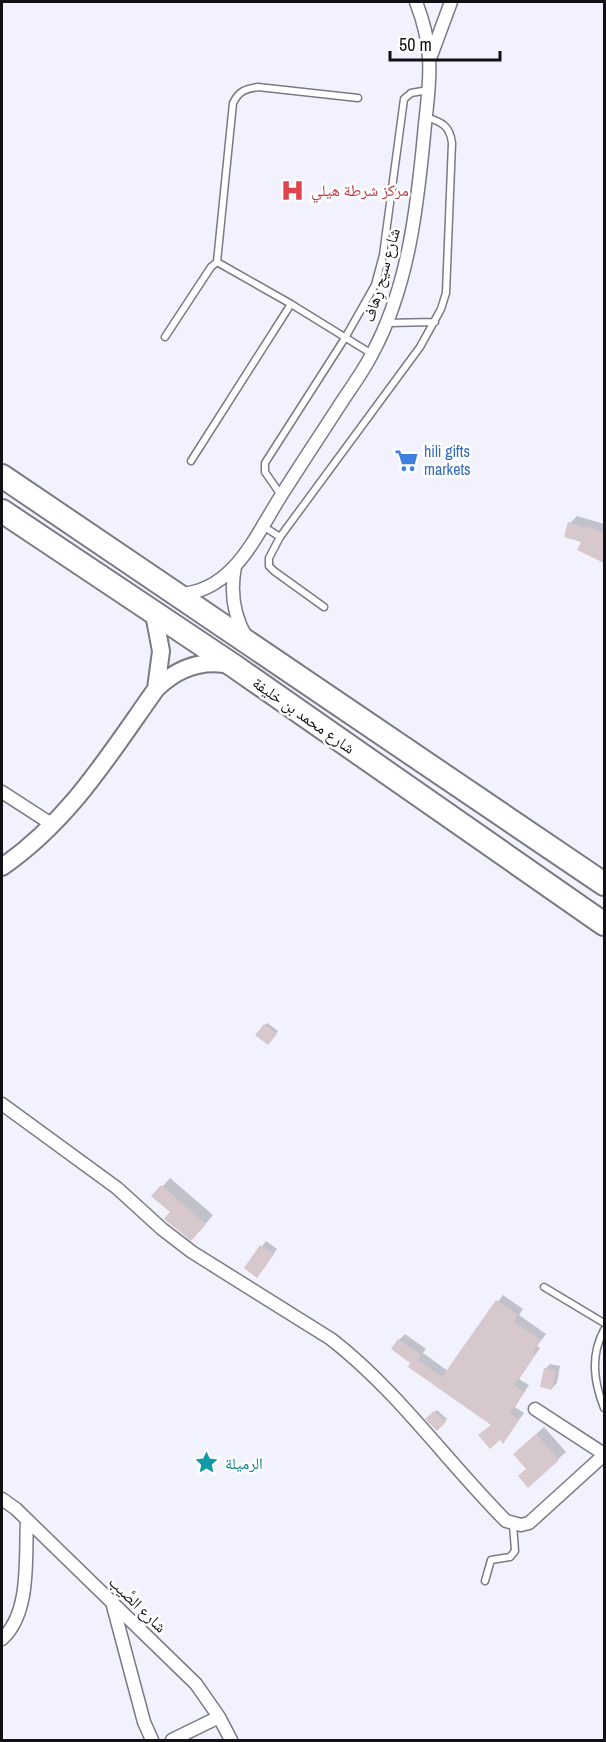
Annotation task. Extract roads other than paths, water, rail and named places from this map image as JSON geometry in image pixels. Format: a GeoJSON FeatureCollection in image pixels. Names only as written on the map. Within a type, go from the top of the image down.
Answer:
{"type":"FeatureCollection","features":[{"type":"Feature","properties":{"kind":"highway","name":"شارع محمد بن خليفة"},"geometry":{"type":"LineString","coordinates":[[2,476],[604,884]]}},
{"type":"Feature","properties":{"kind":"highway","name":"شارع محمد بن خليفة"},"geometry":{"type":"LineString","coordinates":[[2,511],[234,666],[604,924]]}},
{"type":"Feature","properties":{"kind":"street","name":"شارع سيح رِهاف"},"geometry":{"type":"LineString","coordinates":[[177,594],[191,594],[204,590],[221,580],[236,566],[372,355],[386,323],[406,259],[419,189],[426,117],[430,60],[426,29],[416,2]]}},
{"type":"Feature","properties":{"kind":"street","name":"شارع سيح رِهاف"},"geometry":{"type":"LineString","coordinates":[[430,60],[451,2]]}},
{"type":"Feature","properties":{"kind":"street"},"geometry":{"type":"LineString","coordinates":[[236,566],[233,580],[235,609],[242,629],[254,647]]}},
{"type":"Feature","properties":{"kind":"street"},"geometry":{"type":"LineString","coordinates":[[154,614],[161,651],[156,689]]}},
{"type":"Feature","properties":{"kind":"street"},"geometry":{"type":"LineString","coordinates":[[2,867],[37,841],[79,798],[156,689],[175,673],[198,664],[234,666]]}},
{"type":"Feature","properties":{"kind":"street"},"geometry":{"type":"LineString","coordinates":[[2,792],[52,825]]}},
{"type":"Feature","properties":{"kind":"street"},"geometry":{"type":"LineString","coordinates":[[2,1104],[117,1188],[192,1252],[331,1339],[349,1353],[394,1398],[501,1516],[513,1524],[529,1523],[536,1518],[604,1454],[535,1409]]}},
{"type":"Feature","properties":{"kind":"street","name":"شارع الصَّيب"},"geometry":{"type":"LineString","coordinates":[[2,1499],[196,1684],[219,1717],[231,1740]]}},
{"type":"Feature","properties":{"kind":"street"},"geometry":{"type":"LineString","coordinates":[[2,1639],[14,1624],[21,1609],[27,1521]]}},
{"type":"Feature","properties":{"kind":"street"},"geometry":{"type":"LineString","coordinates":[[112,1602],[144,1722],[152,1740]]}},
{"type":"Feature","properties":{"kind":"street"},"geometry":{"type":"LineString","coordinates":[[172,1740],[219,1717]]}},
{"type":"Feature","properties":{"kind":"lane"},"geometry":{"type":"LineString","coordinates":[[165,337],[211,267],[217,262],[233,104],[238,93],[258,87],[358,98]]}},
{"type":"Feature","properties":{"kind":"lane"},"geometry":{"type":"LineString","coordinates":[[281,495],[265,472],[267,457],[345,338],[367,300],[379,271],[404,99],[411,93],[428,90]]}},
{"type":"Feature","properties":{"kind":"lane"},"geometry":{"type":"LineString","coordinates":[[324,607],[269,566],[269,558],[280,537],[413,356],[435,322],[446,293],[451,133],[444,125],[426,117]]}},
{"type":"Feature","properties":{"kind":"lane"},"geometry":{"type":"LineString","coordinates":[[217,262],[291,304],[372,355]]}},
{"type":"Feature","properties":{"kind":"lane"},"geometry":{"type":"LineString","coordinates":[[191,461],[291,304]]}},
{"type":"Feature","properties":{"kind":"lane"},"geometry":{"type":"LineString","coordinates":[[386,323],[435,322]]}},
{"type":"Feature","properties":{"kind":"lane"},"geometry":{"type":"LineString","coordinates":[[263,526],[280,537]]}},
{"type":"Feature","properties":{"kind":"lane"},"geometry":{"type":"LineString","coordinates":[[544,1287],[604,1323]]}},
{"type":"Feature","properties":{"kind":"lane"},"geometry":{"type":"LineString","coordinates":[[604,1330],[598,1347],[595,1368],[597,1388],[604,1408]]}},
{"type":"Feature","properties":{"kind":"lane"},"geometry":{"type":"LineString","coordinates":[[485,1581],[491,1560],[510,1557],[515,1551],[513,1524]]}},
{"type":"Feature","properties":{"kind":"place","name":"مركز شرطة هيلي"},"geometry":{"type":"Point","coordinates":[293,190]}},
{"type":"Feature","properties":{"kind":"place","name":"hili gifts markets"},"geometry":{"type":"Point","coordinates":[406,460]}},
{"type":"Feature","properties":{"kind":"place","name":"الرميلة"},"geometry":{"type":"Point","coordinates":[207,1463]}}]}
